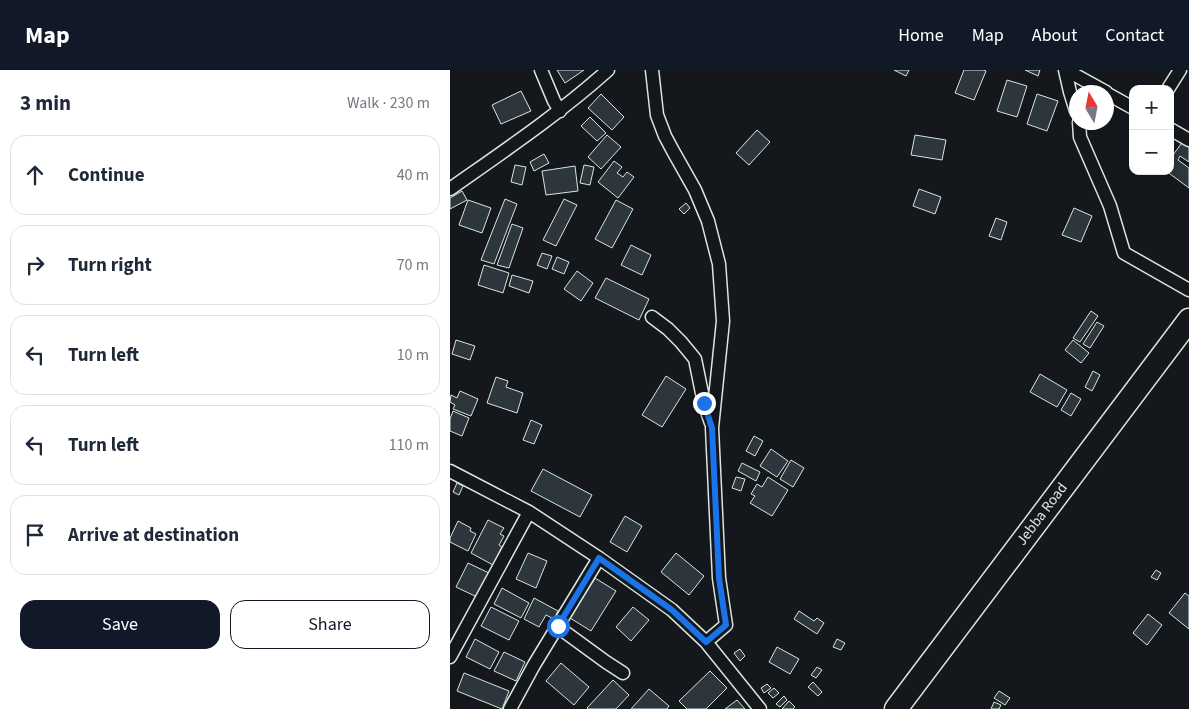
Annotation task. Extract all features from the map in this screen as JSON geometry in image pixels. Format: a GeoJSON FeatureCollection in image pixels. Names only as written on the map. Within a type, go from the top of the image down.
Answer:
{"type":"FeatureCollection","features":[{"type":"Feature","properties":{"kind":"highway","name":"Jebba Road"},"geometry":{"type":"LineString","coordinates":[[896,709],[1189,320]]}},
{"type":"Feature","properties":{"kind":"highway","name":"Jebba Road"},"geometry":{"type":"LineString","coordinates":[[916,709],[1032,550],[1189,346]]}},
{"type":"Feature","properties":{"kind":"street"},"geometry":{"type":"LineString","coordinates":[[541,70],[560,111]]}},
{"type":"Feature","properties":{"kind":"street"},"geometry":{"type":"LineString","coordinates":[[450,189],[560,111],[608,70]]}},
{"type":"Feature","properties":{"kind":"street"},"geometry":{"type":"LineString","coordinates":[[652,70],[657,115],[669,144],[695,190],[708,221],[719,264],[723,321],[712,428],[719,578],[726,625],[706,642]]}},
{"type":"Feature","properties":{"kind":"street"},"geometry":{"type":"LineString","coordinates":[[1066,70],[1092,85]]}},
{"type":"Feature","properties":{"kind":"street"},"geometry":{"type":"LineString","coordinates":[[1066,70],[1069,86]]}},
{"type":"Feature","properties":{"kind":"street"},"geometry":{"type":"LineString","coordinates":[[1171,85],[1180,70]]}},
{"type":"Feature","properties":{"kind":"street"},"geometry":{"type":"LineString","coordinates":[[1114,97],[1129,106]]}},
{"type":"Feature","properties":{"kind":"street"},"geometry":{"type":"LineString","coordinates":[[1079,130],[1080,137],[1110,206],[1124,253],[1189,290]]}},
{"type":"Feature","properties":{"kind":"street"},"geometry":{"type":"LineString","coordinates":[[1172,130],[1189,140]]}},
{"type":"Feature","properties":{"kind":"street"},"geometry":{"type":"LineString","coordinates":[[652,317],[668,329],[695,359],[704,403],[712,428]]}},
{"type":"Feature","properties":{"kind":"street"},"geometry":{"type":"LineString","coordinates":[[699,376],[718,362]]}},
{"type":"Feature","properties":{"kind":"street"},"geometry":{"type":"LineString","coordinates":[[450,471],[529,512],[599,558],[672,610],[706,642],[760,709]]}},
{"type":"Feature","properties":{"kind":"street"},"geometry":{"type":"LineString","coordinates":[[450,657],[529,512]]}},
{"type":"Feature","properties":{"kind":"street"},"geometry":{"type":"LineString","coordinates":[[510,709],[534,665],[599,558]]}},
{"type":"Feature","properties":{"kind":"street"},"geometry":{"type":"LineString","coordinates":[[558,626],[623,673]]}},
{"type":"Feature","properties":{"kind":"building"},"geometry":{"type":"Polygon","coordinates":[[[557,70],[584,70],[565,83],[557,70]]]}},
{"type":"Feature","properties":{"kind":"building"},"geometry":{"type":"Polygon","coordinates":[[[894,70],[909,70],[906,76],[894,70]]]}},
{"type":"Feature","properties":{"kind":"building"},"geometry":{"type":"Polygon","coordinates":[[[964,70],[986,71],[974,100],[955,93],[964,70]]]}},
{"type":"Feature","properties":{"kind":"building"},"geometry":{"type":"Polygon","coordinates":[[[1025,70],[1040,70],[1038,76],[1025,70]]]}},
{"type":"Feature","properties":{"kind":"building"},"geometry":{"type":"Polygon","coordinates":[[[1007,80],[1027,86],[1017,117],[997,111],[1007,80]]]}},
{"type":"Feature","properties":{"kind":"building"},"geometry":{"type":"Polygon","coordinates":[[[521,91],[531,111],[501,124],[492,105],[521,91]]]}},
{"type":"Feature","properties":{"kind":"building"},"geometry":{"type":"Polygon","coordinates":[[[601,94],[624,117],[612,130],[588,108],[601,94]]]}},
{"type":"Feature","properties":{"kind":"building"},"geometry":{"type":"Polygon","coordinates":[[[1037,94],[1058,101],[1047,131],[1027,124],[1037,94]]]}},
{"type":"Feature","properties":{"kind":"building"},"geometry":{"type":"Polygon","coordinates":[[[590,117],[606,133],[597,141],[581,126],[590,117]]]}},
{"type":"Feature","properties":{"kind":"building"},"geometry":{"type":"Polygon","coordinates":[[[757,130],[770,142],[749,165],[736,153],[757,130]]]}},
{"type":"Feature","properties":{"kind":"building"},"geometry":{"type":"Polygon","coordinates":[[[607,135],[621,147],[601,169],[588,157],[607,135]]]}},
{"type":"Feature","properties":{"kind":"building"},"geometry":{"type":"Polygon","coordinates":[[[915,135],[946,140],[942,160],[911,155],[915,135]]]}},
{"type":"Feature","properties":{"kind":"building"},"geometry":{"type":"Polygon","coordinates":[[[1184,140],[1189,143],[1189,162],[1180,156],[1178,160],[1189,168],[1189,188],[1171,175],[1174,175],[1174,154],[1184,140]]]}},
{"type":"Feature","properties":{"kind":"building"},"geometry":{"type":"Polygon","coordinates":[[[544,154],[549,163],[534,171],[530,162],[544,154]]]}},
{"type":"Feature","properties":{"kind":"building"},"geometry":{"type":"Polygon","coordinates":[[[614,161],[622,167],[617,173],[623,177],[627,172],[634,177],[618,198],[598,182],[614,161]]]}},
{"type":"Feature","properties":{"kind":"building"},"geometry":{"type":"Polygon","coordinates":[[[515,165],[526,167],[522,185],[511,182],[515,165]]]}},
{"type":"Feature","properties":{"kind":"building"},"geometry":{"type":"Polygon","coordinates":[[[584,165],[594,167],[590,185],[580,183],[584,165]]]}},
{"type":"Feature","properties":{"kind":"building"},"geometry":{"type":"Polygon","coordinates":[[[575,166],[578,191],[546,195],[542,171],[575,166]]]}},
{"type":"Feature","properties":{"kind":"building"},"geometry":{"type":"Polygon","coordinates":[[[919,189],[941,197],[935,214],[913,206],[919,189]]]}},
{"type":"Feature","properties":{"kind":"building"},"geometry":{"type":"Polygon","coordinates":[[[462,191],[467,200],[450,209],[450,198],[462,191]]]}},
{"type":"Feature","properties":{"kind":"building"},"geometry":{"type":"Polygon","coordinates":[[[505,199],[517,204],[494,264],[481,260],[505,199]]]}},
{"type":"Feature","properties":{"kind":"building"},"geometry":{"type":"Polygon","coordinates":[[[564,199],[577,205],[556,246],[543,240],[564,199]]]}},
{"type":"Feature","properties":{"kind":"building"},"geometry":{"type":"Polygon","coordinates":[[[468,200],[491,208],[482,233],[459,225],[468,200]]]}},
{"type":"Feature","properties":{"kind":"building"},"geometry":{"type":"Polygon","coordinates":[[[616,200],[633,209],[612,248],[595,239],[616,200]]]}},
{"type":"Feature","properties":{"kind":"building"},"geometry":{"type":"Polygon","coordinates":[[[686,203],[690,208],[684,214],[679,209],[686,203]]]}},
{"type":"Feature","properties":{"kind":"building"},"geometry":{"type":"Polygon","coordinates":[[[1074,208],[1092,216],[1081,242],[1062,235],[1074,208]]]}},
{"type":"Feature","properties":{"kind":"building"},"geometry":{"type":"Polygon","coordinates":[[[996,218],[1007,222],[1001,240],[989,236],[996,218]]]}},
{"type":"Feature","properties":{"kind":"building"},"geometry":{"type":"Polygon","coordinates":[[[512,224],[523,228],[509,268],[497,265],[512,224]]]}},
{"type":"Feature","properties":{"kind":"building"},"geometry":{"type":"Polygon","coordinates":[[[631,245],[651,255],[642,275],[621,265],[631,245]]]}},
{"type":"Feature","properties":{"kind":"building"},"geometry":{"type":"Polygon","coordinates":[[[542,253],[552,256],[547,269],[537,265],[542,253]]]}},
{"type":"Feature","properties":{"kind":"building"},"geometry":{"type":"Polygon","coordinates":[[[557,257],[569,262],[564,274],[552,269],[557,257]]]}},
{"type":"Feature","properties":{"kind":"building"},"geometry":{"type":"Polygon","coordinates":[[[484,265],[509,273],[503,293],[478,285],[484,265]]]}},
{"type":"Feature","properties":{"kind":"building"},"geometry":{"type":"Polygon","coordinates":[[[577,271],[593,283],[581,301],[564,289],[577,271]]]}},
{"type":"Feature","properties":{"kind":"building"},"geometry":{"type":"Polygon","coordinates":[[[512,275],[533,281],[529,293],[509,286],[512,275]]]}},
{"type":"Feature","properties":{"kind":"building"},"geometry":{"type":"Polygon","coordinates":[[[606,278],[649,299],[639,320],[595,298],[606,278]]]}},
{"type":"Feature","properties":{"kind":"building"},"geometry":{"type":"Polygon","coordinates":[[[1091,311],[1098,316],[1080,342],[1073,338],[1091,311]]]}},
{"type":"Feature","properties":{"kind":"building"},"geometry":{"type":"Polygon","coordinates":[[[1097,322],[1104,326],[1090,348],[1083,344],[1097,322]]]}},
{"type":"Feature","properties":{"kind":"building"},"geometry":{"type":"Polygon","coordinates":[[[456,340],[475,346],[470,360],[452,354],[456,340]]]}},
{"type":"Feature","properties":{"kind":"building"},"geometry":{"type":"Polygon","coordinates":[[[1073,340],[1089,353],[1081,363],[1065,350],[1073,340]]]}},
{"type":"Feature","properties":{"kind":"building"},"geometry":{"type":"Polygon","coordinates":[[[1093,371],[1100,375],[1092,391],[1085,387],[1093,371]]]}},
{"type":"Feature","properties":{"kind":"building"},"geometry":{"type":"Polygon","coordinates":[[[1040,374],[1067,390],[1057,407],[1030,392],[1040,374]]]}},
{"type":"Feature","properties":{"kind":"building"},"geometry":{"type":"Polygon","coordinates":[[[666,376],[686,389],[662,427],[642,415],[666,376]]]}},
{"type":"Feature","properties":{"kind":"building"},"geometry":{"type":"Polygon","coordinates":[[[496,377],[508,381],[506,387],[523,393],[517,413],[487,403],[496,377]]]}},
{"type":"Feature","properties":{"kind":"building"},"geometry":{"type":"Polygon","coordinates":[[[460,391],[478,399],[471,416],[453,409],[455,405],[450,402],[451,395],[457,398],[460,391]]]}},
{"type":"Feature","properties":{"kind":"building"},"geometry":{"type":"Polygon","coordinates":[[[1071,393],[1081,399],[1071,416],[1061,410],[1071,393]]]}},
{"type":"Feature","properties":{"kind":"building"},"geometry":{"type":"Polygon","coordinates":[[[453,411],[469,418],[462,436],[450,431],[450,419],[453,411]]]}},
{"type":"Feature","properties":{"kind":"building"},"geometry":{"type":"Polygon","coordinates":[[[531,420],[542,425],[534,444],[523,440],[531,420]]]}},
{"type":"Feature","properties":{"kind":"building"},"geometry":{"type":"Polygon","coordinates":[[[754,436],[763,441],[755,456],[746,451],[754,436]]]}},
{"type":"Feature","properties":{"kind":"building"},"geometry":{"type":"Polygon","coordinates":[[[771,449],[788,461],[777,477],[760,466],[771,449]]]}},
{"type":"Feature","properties":{"kind":"building"},"geometry":{"type":"Polygon","coordinates":[[[791,460],[804,468],[793,487],[780,479],[791,460]]]}},
{"type":"Feature","properties":{"kind":"building"},"geometry":{"type":"Polygon","coordinates":[[[742,463],[760,472],[756,481],[738,471],[742,463]]]}},
{"type":"Feature","properties":{"kind":"building"},"geometry":{"type":"Polygon","coordinates":[[[543,469],[592,495],[580,517],[531,491],[543,469]]]}},
{"type":"Feature","properties":{"kind":"building"},"geometry":{"type":"Polygon","coordinates":[[[736,477],[745,479],[741,491],[732,488],[736,477]]]}},
{"type":"Feature","properties":{"kind":"building"},"geometry":{"type":"Polygon","coordinates":[[[768,477],[788,490],[772,516],[750,503],[755,496],[751,494],[757,484],[762,487],[768,477]]]}},
{"type":"Feature","properties":{"kind":"building"},"geometry":{"type":"Polygon","coordinates":[[[457,483],[463,486],[459,495],[453,492],[457,483]]]}},
{"type":"Feature","properties":{"kind":"building"},"geometry":{"type":"Polygon","coordinates":[[[625,516],[642,526],[627,552],[610,542],[625,516]]]}},
{"type":"Feature","properties":{"kind":"building"},"geometry":{"type":"Polygon","coordinates":[[[488,520],[504,528],[500,534],[504,536],[499,545],[502,547],[493,565],[471,553],[488,520]]]}},
{"type":"Feature","properties":{"kind":"building"},"geometry":{"type":"Polygon","coordinates":[[[458,521],[471,528],[470,531],[476,534],[468,551],[450,542],[458,521]]]}},
{"type":"Feature","properties":{"kind":"building"},"geometry":{"type":"Polygon","coordinates":[[[528,553],[547,561],[536,588],[516,579],[528,553]]]}},
{"type":"Feature","properties":{"kind":"building"},"geometry":{"type":"Polygon","coordinates":[[[676,553],[704,576],[689,595],[661,572],[676,553]]]}},
{"type":"Feature","properties":{"kind":"building"},"geometry":{"type":"Polygon","coordinates":[[[468,563],[489,573],[477,597],[456,587],[468,563]]]}},
{"type":"Feature","properties":{"kind":"building"},"geometry":{"type":"Polygon","coordinates":[[[1156,570],[1161,573],[1157,580],[1151,577],[1156,570]]]}},
{"type":"Feature","properties":{"kind":"building"},"geometry":{"type":"Polygon","coordinates":[[[595,578],[616,591],[591,631],[570,618],[595,578]]]}},
{"type":"Feature","properties":{"kind":"building"},"geometry":{"type":"Polygon","coordinates":[[[502,588],[529,603],[521,618],[494,604],[502,588]]]}},
{"type":"Feature","properties":{"kind":"building"},"geometry":{"type":"Polygon","coordinates":[[[1185,593],[1189,596],[1189,629],[1169,613],[1185,593]]]}},
{"type":"Feature","properties":{"kind":"building"},"geometry":{"type":"Polygon","coordinates":[[[534,598],[558,611],[554,619],[546,615],[539,627],[524,619],[534,598]]]}},
{"type":"Feature","properties":{"kind":"building"},"geometry":{"type":"Polygon","coordinates":[[[491,607],[519,621],[509,640],[481,626],[491,607]]]}},
{"type":"Feature","properties":{"kind":"building"},"geometry":{"type":"Polygon","coordinates":[[[633,607],[649,620],[631,641],[616,627],[633,607]]]}},
{"type":"Feature","properties":{"kind":"building"},"geometry":{"type":"Polygon","coordinates":[[[799,611],[814,621],[817,618],[824,623],[817,634],[794,619],[799,611]]]}},
{"type":"Feature","properties":{"kind":"building"},"geometry":{"type":"Polygon","coordinates":[[[1148,614],[1162,625],[1147,645],[1133,633],[1148,614]]]}},
{"type":"Feature","properties":{"kind":"building"},"geometry":{"type":"Polygon","coordinates":[[[475,639],[499,652],[490,669],[466,657],[475,639]]]}},
{"type":"Feature","properties":{"kind":"building"},"geometry":{"type":"Polygon","coordinates":[[[837,639],[845,643],[841,650],[833,647],[837,639]]]}},
{"type":"Feature","properties":{"kind":"building"},"geometry":{"type":"Polygon","coordinates":[[[777,647],[799,659],[790,674],[769,662],[777,647]]]}},
{"type":"Feature","properties":{"kind":"building"},"geometry":{"type":"Polygon","coordinates":[[[740,649],[745,656],[740,661],[734,653],[740,649]]]}},
{"type":"Feature","properties":{"kind":"building"},"geometry":{"type":"Polygon","coordinates":[[[504,652],[525,662],[516,681],[494,671],[504,652]]]}},
{"type":"Feature","properties":{"kind":"building"},"geometry":{"type":"Polygon","coordinates":[[[561,663],[589,687],[574,705],[546,681],[561,663]]]}},
{"type":"Feature","properties":{"kind":"building"},"geometry":{"type":"Polygon","coordinates":[[[817,667],[822,670],[816,678],[811,675],[817,667]]]}},
{"type":"Feature","properties":{"kind":"building"},"geometry":{"type":"Polygon","coordinates":[[[710,671],[727,688],[706,709],[687,709],[679,701],[710,671]]]}},
{"type":"Feature","properties":{"kind":"building"},"geometry":{"type":"Polygon","coordinates":[[[464,673],[509,691],[502,709],[457,691],[464,673]]]}},
{"type":"Feature","properties":{"kind":"building"},"geometry":{"type":"Polygon","coordinates":[[[613,680],[629,695],[616,709],[588,709],[587,708],[613,680]]]}},
{"type":"Feature","properties":{"kind":"building"},"geometry":{"type":"Polygon","coordinates":[[[813,682],[822,692],[818,696],[808,687],[813,682]]]}},
{"type":"Feature","properties":{"kind":"building"},"geometry":{"type":"Polygon","coordinates":[[[767,684],[771,688],[764,693],[761,688],[767,684]]]}},
{"type":"Feature","properties":{"kind":"building"},"geometry":{"type":"Polygon","coordinates":[[[774,688],[779,693],[773,698],[768,693],[774,688]]]}},
{"type":"Feature","properties":{"kind":"building"},"geometry":{"type":"Polygon","coordinates":[[[649,689],[669,706],[667,709],[631,709],[649,689]]]}},
{"type":"Feature","properties":{"kind":"building"},"geometry":{"type":"Polygon","coordinates":[[[999,691],[1010,698],[1005,705],[994,698],[999,691]]]}},
{"type":"Feature","properties":{"kind":"building"},"geometry":{"type":"Polygon","coordinates":[[[784,696],[787,700],[780,707],[776,704],[784,696]]]}},
{"type":"Feature","properties":{"kind":"building"},"geometry":{"type":"Polygon","coordinates":[[[737,700],[745,709],[725,709],[737,700]]]}},
{"type":"Feature","properties":{"kind":"building"},"geometry":{"type":"Polygon","coordinates":[[[789,701],[795,707],[793,709],[782,709],[789,701]]]}},
{"type":"Feature","properties":{"kind":"building"},"geometry":{"type":"Polygon","coordinates":[[[994,702],[1001,705],[999,709],[991,709],[994,702]]]}},
{"type":"Feature","properties":{"kind":"route"},"geometry":{"type":"LineString","coordinates":[[558,626],[599,558],[672,610],[706,642],[726,625],[719,578],[712,428],[704,403]]}}]}
